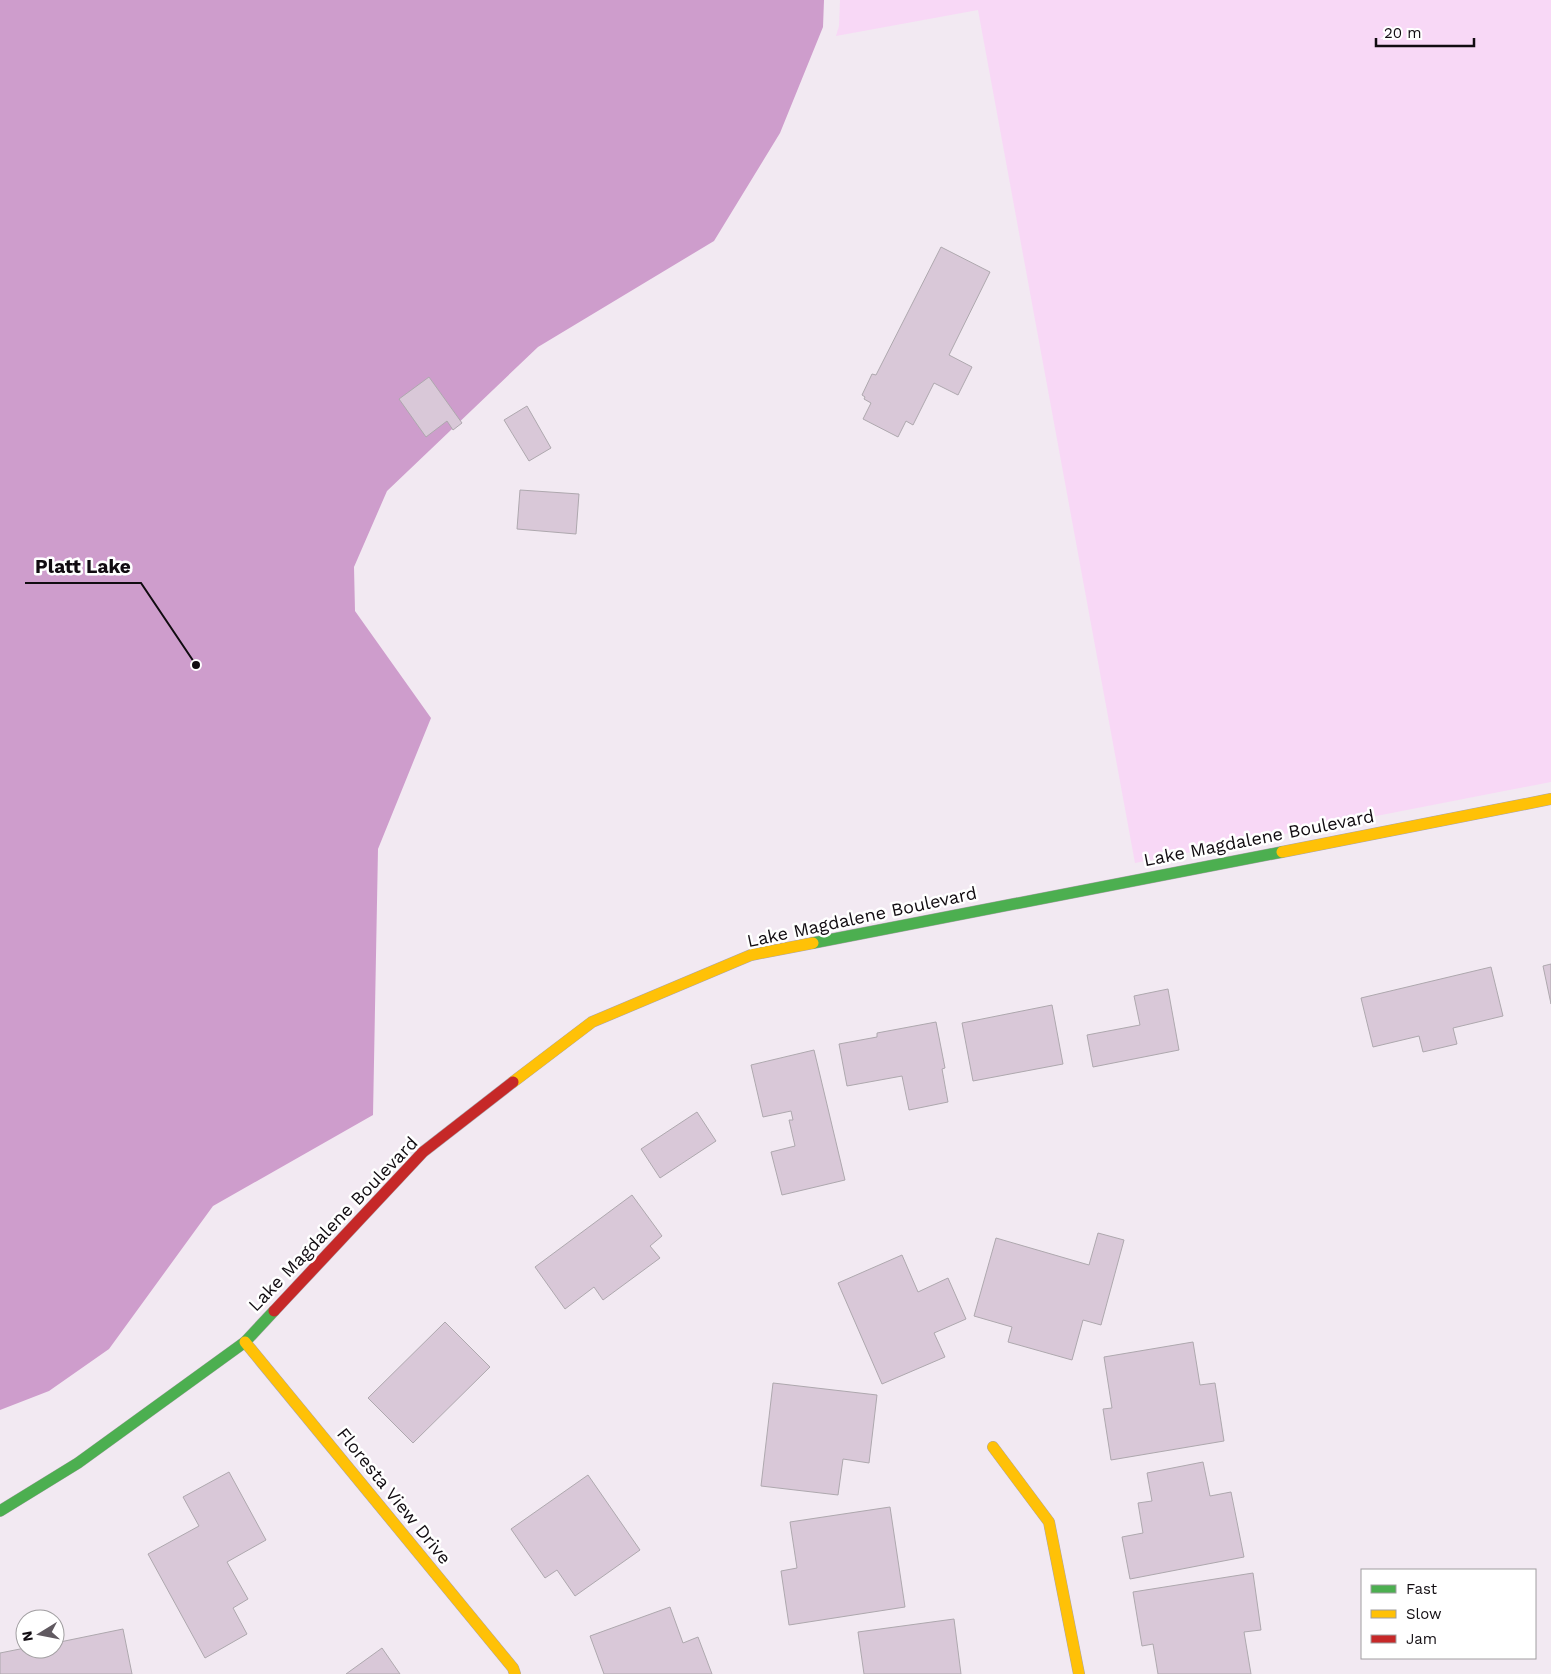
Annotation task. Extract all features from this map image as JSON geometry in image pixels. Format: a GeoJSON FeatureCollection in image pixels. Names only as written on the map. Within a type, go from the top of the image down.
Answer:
{"type":"FeatureCollection","features":[{"type":"Feature","properties":{"kind":"street","name":"Lake Magdalene Boulevard"},"geometry":{"type":"LineString","coordinates":[[0,1510],[78,1463],[245,1342],[423,1152],[592,1022],[751,955],[1551,799]]}},
{"type":"Feature","properties":{"kind":"street","name":"Floresta View Drive"},"geometry":{"type":"LineString","coordinates":[[245,1342],[500,1653],[515,1674]]}},
{"type":"Feature","properties":{"kind":"street"},"geometry":{"type":"LineString","coordinates":[[993,1448],[1049,1522],[1079,1674]]}},
{"type":"Feature","properties":{"kind":"shaded area"},"geometry":{"type":"Polygon","coordinates":[[[0,0],[824,0],[823,27],[780,133],[714,241],[538,347],[387,491],[354,567],[355,611],[431,718],[378,849],[373,1115],[213,1206],[109,1349],[49,1391],[0,1410],[0,0]]]}},
{"type":"Feature","properties":{"kind":"shaded area"},"geometry":{"type":"Polygon","coordinates":[[[840,0],[1551,0],[1551,782],[1135,863],[978,10],[836,36],[839,26],[840,0]]]}},
{"type":"Feature","properties":{"kind":"building"},"geometry":{"type":"Polygon","coordinates":[[[941,247],[990,272],[949,355],[972,367],[958,395],[934,383],[913,425],[906,421],[898,437],[863,419],[871,403],[864,399],[865,397],[862,395],[872,374],[876,375],[941,247]]]}},
{"type":"Feature","properties":{"kind":"building"},"geometry":{"type":"Polygon","coordinates":[[[429,377],[462,423],[453,430],[447,421],[426,437],[399,399],[429,377]]]}},
{"type":"Feature","properties":{"kind":"building"},"geometry":{"type":"Polygon","coordinates":[[[527,406],[551,448],[529,461],[504,420],[527,406]]]}},
{"type":"Feature","properties":{"kind":"building"},"geometry":{"type":"Polygon","coordinates":[[[520,490],[579,494],[576,534],[517,529],[520,490]]]}},
{"type":"Feature","properties":{"kind":"building"},"geometry":{"type":"Polygon","coordinates":[[[1551,964],[1551,1004],[1543,966],[1551,964]]]}},
{"type":"Feature","properties":{"kind":"building"},"geometry":{"type":"Polygon","coordinates":[[[1491,967],[1503,1016],[1453,1028],[1457,1044],[1423,1052],[1419,1036],[1373,1047],[1361,998],[1491,967]]]}},
{"type":"Feature","properties":{"kind":"building"},"geometry":{"type":"Polygon","coordinates":[[[1168,989],[1179,1050],[1093,1067],[1087,1035],[1140,1025],[1134,996],[1168,989]]]}},
{"type":"Feature","properties":{"kind":"building"},"geometry":{"type":"Polygon","coordinates":[[[1052,1005],[1063,1064],[973,1081],[962,1023],[1052,1005]]]}},
{"type":"Feature","properties":{"kind":"building"},"geometry":{"type":"Polygon","coordinates":[[[936,1022],[945,1068],[942,1069],[948,1102],[909,1110],[902,1076],[847,1086],[839,1044],[877,1037],[877,1033],[936,1022]]]}},
{"type":"Feature","properties":{"kind":"building"},"geometry":{"type":"Polygon","coordinates":[[[814,1050],[845,1180],[782,1195],[771,1152],[795,1146],[789,1120],[793,1120],[791,1111],[763,1117],[751,1065],[814,1050]]]}},
{"type":"Feature","properties":{"kind":"building"},"geometry":{"type":"Polygon","coordinates":[[[697,1112],[716,1141],[660,1178],[641,1149],[697,1112]]]}},
{"type":"Feature","properties":{"kind":"building"},"geometry":{"type":"Polygon","coordinates":[[[632,1195],[662,1236],[650,1246],[660,1258],[603,1300],[594,1287],[565,1309],[535,1267],[632,1195]]]}},
{"type":"Feature","properties":{"kind":"building"},"geometry":{"type":"Polygon","coordinates":[[[1098,1233],[1124,1240],[1101,1325],[1083,1320],[1072,1360],[1008,1342],[1012,1327],[974,1316],[996,1238],[1089,1265],[1098,1233]]]}},
{"type":"Feature","properties":{"kind":"building"},"geometry":{"type":"Polygon","coordinates":[[[902,1255],[918,1292],[948,1278],[966,1319],[934,1333],[945,1357],[882,1384],[838,1283],[902,1255]]]}},
{"type":"Feature","properties":{"kind":"building"},"geometry":{"type":"Polygon","coordinates":[[[445,1322],[490,1367],[413,1443],[368,1398],[445,1322]]]}},
{"type":"Feature","properties":{"kind":"building"},"geometry":{"type":"Polygon","coordinates":[[[1193,1342],[1200,1385],[1215,1383],[1224,1441],[1111,1460],[1103,1409],[1112,1408],[1104,1357],[1193,1342]]]}},
{"type":"Feature","properties":{"kind":"building"},"geometry":{"type":"Polygon","coordinates":[[[773,1383],[877,1395],[869,1463],[843,1459],[838,1495],[761,1486],[773,1383]]]}},
{"type":"Feature","properties":{"kind":"building"},"geometry":{"type":"Polygon","coordinates":[[[1203,1462],[1210,1496],[1231,1492],[1244,1557],[1130,1579],[1122,1537],[1143,1533],[1138,1503],[1152,1501],[1147,1473],[1203,1462]]]}},
{"type":"Feature","properties":{"kind":"building"},"geometry":{"type":"Polygon","coordinates":[[[229,1472],[266,1540],[227,1562],[248,1599],[233,1608],[247,1634],[205,1658],[148,1554],[199,1526],[183,1497],[229,1472]]]}},
{"type":"Feature","properties":{"kind":"building"},"geometry":{"type":"Polygon","coordinates":[[[588,1475],[640,1550],[575,1596],[557,1570],[545,1578],[511,1529],[588,1475]]]}},
{"type":"Feature","properties":{"kind":"building"},"geometry":{"type":"Polygon","coordinates":[[[890,1507],[905,1607],[789,1625],[781,1571],[797,1568],[790,1522],[890,1507]]]}},
{"type":"Feature","properties":{"kind":"building"},"geometry":{"type":"Polygon","coordinates":[[[1253,1573],[1261,1630],[1244,1632],[1251,1674],[1158,1674],[1153,1644],[1142,1646],[1133,1592],[1253,1573]]]}},
{"type":"Feature","properties":{"kind":"building"},"geometry":{"type":"Polygon","coordinates":[[[670,1607],[683,1643],[698,1637],[712,1674],[604,1674],[590,1636],[670,1607]]]}},
{"type":"Feature","properties":{"kind":"building"},"geometry":{"type":"Polygon","coordinates":[[[954,1619],[961,1674],[864,1674],[858,1632],[954,1619]]]}},
{"type":"Feature","properties":{"kind":"building"},"geometry":{"type":"Polygon","coordinates":[[[123,1629],[132,1674],[0,1674],[0,1653],[15,1650],[15,1659],[65,1659],[65,1641],[123,1629]]]}},
{"type":"Feature","properties":{"kind":"building"},"geometry":{"type":"Polygon","coordinates":[[[382,1648],[400,1674],[346,1674],[382,1648]]]}},
{"type":"Feature","properties":{"kind":"traffic: fast"},"geometry":{"type":"LineString","coordinates":[[813,943],[1282,852]]}},
{"type":"Feature","properties":{"kind":"traffic: fast"},"geometry":{"type":"LineString","coordinates":[[0,1511],[78,1463],[245,1342],[274,1311]]}},
{"type":"Feature","properties":{"kind":"traffic: slow"},"geometry":{"type":"LineString","coordinates":[[1282,852],[1551,799]]}},
{"type":"Feature","properties":{"kind":"traffic: slow"},"geometry":{"type":"LineString","coordinates":[[513,1082],[592,1022],[751,955],[813,943]]}},
{"type":"Feature","properties":{"kind":"traffic: slow"},"geometry":{"type":"LineString","coordinates":[[245,1342],[513,1668],[515,1674]]}},
{"type":"Feature","properties":{"kind":"traffic: slow"},"geometry":{"type":"LineString","coordinates":[[993,1447],[1049,1522],[1079,1674]]}},
{"type":"Feature","properties":{"kind":"traffic: jam"},"geometry":{"type":"LineString","coordinates":[[274,1311],[423,1152],[513,1082]]}},
{"type":"Feature","properties":{"kind":"place","name":"Platt Lake"},"geometry":{"type":"Point","coordinates":[196,665]}}]}
